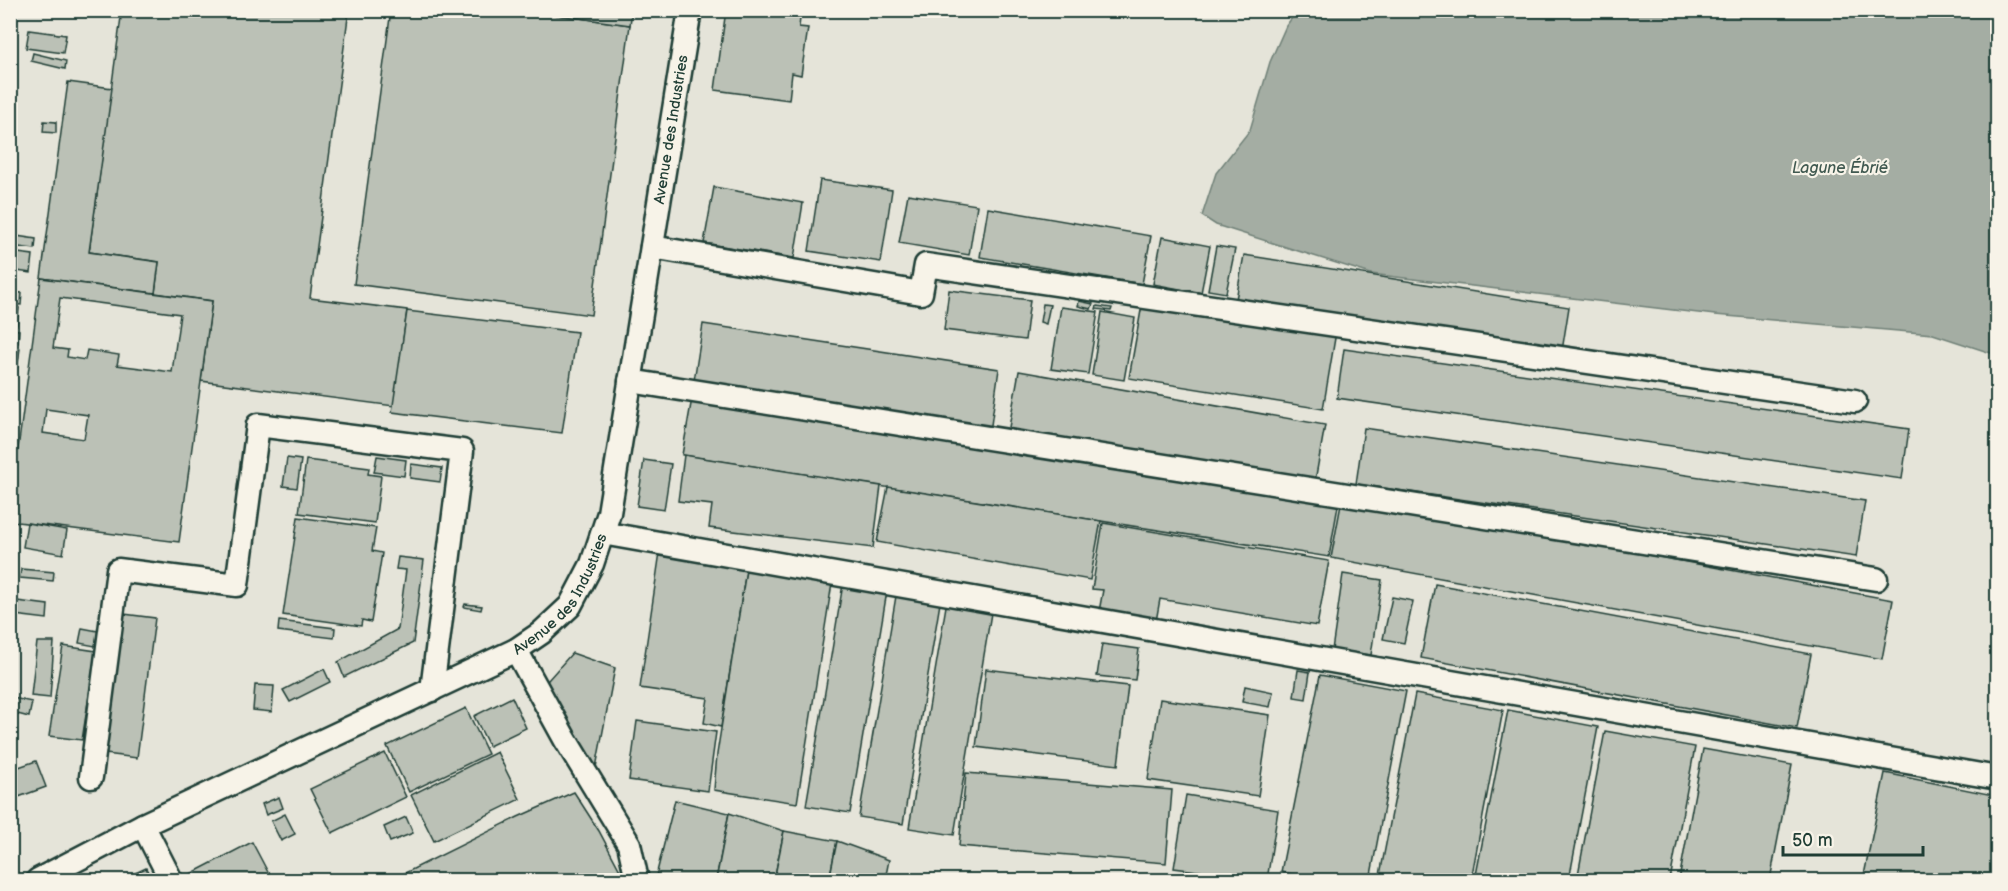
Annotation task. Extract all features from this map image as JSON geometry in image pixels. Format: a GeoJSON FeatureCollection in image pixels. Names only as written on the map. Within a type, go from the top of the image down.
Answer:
{"type":"FeatureCollection","features":[{"type":"Feature","properties":{"kind":"street","name":"Avenue des Industries"},"geometry":{"type":"LineString","coordinates":[[38,880],[143,825],[516,650],[541,633],[570,606],[592,564],[609,513],[690,10]]}},
{"type":"Feature","properties":{"kind":"street"},"geometry":{"type":"LineString","coordinates":[[652,248],[921,293],[926,265],[1855,401]]}},
{"type":"Feature","properties":{"kind":"street"},"geometry":{"type":"LineString","coordinates":[[630,381],[1876,579]]}},
{"type":"Feature","properties":{"kind":"street"},"geometry":{"type":"LineString","coordinates":[[91,777],[118,570],[237,585],[258,425],[462,451],[432,690]]}},
{"type":"Feature","properties":{"kind":"street"},"geometry":{"type":"LineString","coordinates":[[602,532],[1998,778]]}},
{"type":"Feature","properties":{"kind":"street"},"geometry":{"type":"LineString","coordinates":[[516,650],[565,739],[629,844],[637,880]]}},
{"type":"Feature","properties":{"kind":"street"},"geometry":{"type":"LineString","coordinates":[[143,825],[171,880]]}},
{"type":"Feature","properties":{"kind":"shaded area"},"geometry":{"type":"Polygon","coordinates":[[[10,11],[1297,11],[1286,26],[1270,62],[1250,130],[1216,173],[1216,225],[1371,274],[1715,315],[1933,334],[1997,355],[1997,880],[11,880],[10,11]]]}},
{"type":"Feature","properties":{"kind":"water","name":"Lagune Ébrié"},"geometry":{"type":"Polygon","coordinates":[[[1297,11],[1997,11],[1997,355],[1933,334],[1715,315],[1371,274],[1216,225],[1202,216],[1216,173],[1250,130],[1270,62],[1286,26],[1297,11]]]}},
{"type":"Feature","properties":{"kind":"building"},"geometry":{"type":"Polygon","coordinates":[[[122,10],[349,10],[310,298],[407,310],[394,406],[201,381],[212,301],[155,293],[159,262],[89,252],[122,10]]]}},
{"type":"Feature","properties":{"kind":"building"},"geometry":{"type":"Polygon","coordinates":[[[391,10],[520,10],[630,25],[591,315],[354,284],[391,10]]]}},
{"type":"Feature","properties":{"kind":"building"},"geometry":{"type":"Polygon","coordinates":[[[520,10],[632,10],[630,25],[520,10]]]}},
{"type":"Feature","properties":{"kind":"building"},"geometry":{"type":"Polygon","coordinates":[[[726,10],[801,10],[799,27],[808,28],[801,75],[792,73],[789,100],[715,90],[726,10]]]}},
{"type":"Feature","properties":{"kind":"building"},"geometry":{"type":"Polygon","coordinates":[[[29,30],[66,35],[63,53],[26,48],[29,30]]]}},
{"type":"Feature","properties":{"kind":"building"},"geometry":{"type":"Polygon","coordinates":[[[33,53],[66,61],[65,69],[31,61],[33,53]]]}},
{"type":"Feature","properties":{"kind":"building"},"geometry":{"type":"Polygon","coordinates":[[[68,82],[112,88],[89,252],[159,262],[155,293],[41,278],[68,82]]]}},
{"type":"Feature","properties":{"kind":"building"},"geometry":{"type":"Polygon","coordinates":[[[44,121],[56,122],[56,133],[43,132],[44,121]]]}},
{"type":"Feature","properties":{"kind":"building"},"geometry":{"type":"Polygon","coordinates":[[[820,180],[892,190],[881,262],[809,251],[820,180]]]}},
{"type":"Feature","properties":{"kind":"building"},"geometry":{"type":"Polygon","coordinates":[[[714,187],[803,203],[794,258],[704,243],[714,187]]]}},
{"type":"Feature","properties":{"kind":"building"},"geometry":{"type":"Polygon","coordinates":[[[908,194],[977,205],[969,255],[899,243],[908,194]]]}},
{"type":"Feature","properties":{"kind":"building"},"geometry":{"type":"Polygon","coordinates":[[[988,208],[1151,236],[1142,284],[980,257],[988,208]]]}},
{"type":"Feature","properties":{"kind":"building"},"geometry":{"type":"Polygon","coordinates":[[[10,235],[36,239],[35,249],[10,246],[10,235]]]}},
{"type":"Feature","properties":{"kind":"building"},"geometry":{"type":"Polygon","coordinates":[[[1162,237],[1210,246],[1201,293],[1153,284],[1162,237]]]}},
{"type":"Feature","properties":{"kind":"building"},"geometry":{"type":"Polygon","coordinates":[[[1216,246],[1235,249],[1226,293],[1208,290],[1216,246]]]}},
{"type":"Feature","properties":{"kind":"building"},"geometry":{"type":"Polygon","coordinates":[[[10,252],[33,255],[31,273],[10,270],[10,252]]]}},
{"type":"Feature","properties":{"kind":"building"},"geometry":{"type":"Polygon","coordinates":[[[1244,255],[1569,307],[1561,357],[1235,305],[1244,255]]]}},
{"type":"Feature","properties":{"kind":"building"},"geometry":{"type":"Polygon","coordinates":[[[10,272],[18,273],[17,285],[10,284],[10,272]]]}},
{"type":"Feature","properties":{"kind":"building"},"geometry":{"type":"Polygon","coordinates":[[[41,278],[212,301],[179,542],[10,521],[41,278]],[[60,298],[53,348],[68,350],[67,357],[85,360],[87,350],[119,355],[117,365],[172,372],[180,314],[60,298]],[[46,409],[43,433],[84,439],[88,415],[46,409]]]}},
{"type":"Feature","properties":{"kind":"building"},"geometry":{"type":"Polygon","coordinates":[[[949,290],[1030,300],[1025,340],[944,330],[949,290]]]}},
{"type":"Feature","properties":{"kind":"building"},"geometry":{"type":"Polygon","coordinates":[[[10,292],[22,293],[21,305],[10,304],[10,292]]]}},
{"type":"Feature","properties":{"kind":"building"},"geometry":{"type":"Polygon","coordinates":[[[1143,299],[1336,332],[1323,409],[1129,378],[1143,299]]]}},
{"type":"Feature","properties":{"kind":"building"},"geometry":{"type":"Polygon","coordinates":[[[1079,301],[1093,304],[1091,309],[1078,306],[1079,301]]]}},
{"type":"Feature","properties":{"kind":"building"},"geometry":{"type":"Polygon","coordinates":[[[1043,304],[1050,305],[1046,324],[1040,322],[1043,304]]]}},
{"type":"Feature","properties":{"kind":"building"},"geometry":{"type":"Polygon","coordinates":[[[1097,306],[1112,308],[1111,311],[1096,309],[1097,306]]]}},
{"type":"Feature","properties":{"kind":"building"},"geometry":{"type":"Polygon","coordinates":[[[10,307],[19,308],[17,325],[10,324],[10,307]]]}},
{"type":"Feature","properties":{"kind":"building"},"geometry":{"type":"Polygon","coordinates":[[[1061,307],[1098,312],[1088,374],[1051,369],[1061,307]]]}},
{"type":"Feature","properties":{"kind":"building"},"geometry":{"type":"Polygon","coordinates":[[[407,311],[577,332],[562,433],[392,412],[407,311]]]}},
{"type":"Feature","properties":{"kind":"building"},"geometry":{"type":"Polygon","coordinates":[[[1102,312],[1135,318],[1124,380],[1092,375],[1102,312]]]}},
{"type":"Feature","properties":{"kind":"building"},"geometry":{"type":"Polygon","coordinates":[[[703,324],[999,369],[990,432],[693,387],[703,324]]]}},
{"type":"Feature","properties":{"kind":"building"},"geometry":{"type":"Polygon","coordinates":[[[10,329],[19,330],[18,343],[10,342],[10,329]]]}},
{"type":"Feature","properties":{"kind":"building"},"geometry":{"type":"Polygon","coordinates":[[[10,346],[20,348],[16,379],[10,379],[10,346]]]}},
{"type":"Feature","properties":{"kind":"building"},"geometry":{"type":"Polygon","coordinates":[[[1344,349],[1909,429],[1902,479],[1337,398],[1344,349]]]}},
{"type":"Feature","properties":{"kind":"building"},"geometry":{"type":"Polygon","coordinates":[[[1019,371],[1325,425],[1314,487],[1008,433],[1019,371]]]}},
{"type":"Feature","properties":{"kind":"building"},"geometry":{"type":"Polygon","coordinates":[[[10,381],[15,382],[13,398],[10,398],[10,381]]]}},
{"type":"Feature","properties":{"kind":"building"},"geometry":{"type":"Polygon","coordinates":[[[692,398],[1339,500],[1329,557],[682,455],[692,398]]]}},
{"type":"Feature","properties":{"kind":"building"},"geometry":{"type":"Polygon","coordinates":[[[1364,428],[1865,501],[1856,557],[1356,484],[1364,428]]]}},
{"type":"Feature","properties":{"kind":"building"},"geometry":{"type":"Polygon","coordinates":[[[684,455],[881,486],[873,548],[709,528],[712,505],[678,501],[684,455]]]}},
{"type":"Feature","properties":{"kind":"building"},"geometry":{"type":"Polygon","coordinates":[[[377,456],[406,460],[404,476],[374,472],[377,456]]]}},
{"type":"Feature","properties":{"kind":"building"},"geometry":{"type":"Polygon","coordinates":[[[287,458],[301,460],[297,488],[283,486],[287,458]]]}},
{"type":"Feature","properties":{"kind":"building"},"geometry":{"type":"Polygon","coordinates":[[[306,460],[369,468],[368,474],[381,476],[375,523],[299,513],[306,460]]]}},
{"type":"Feature","properties":{"kind":"building"},"geometry":{"type":"Polygon","coordinates":[[[644,460],[671,464],[664,510],[637,506],[644,460]]]}},
{"type":"Feature","properties":{"kind":"building"},"geometry":{"type":"Polygon","coordinates":[[[411,464],[442,468],[440,482],[410,478],[411,464]]]}},
{"type":"Feature","properties":{"kind":"building"},"geometry":{"type":"Polygon","coordinates":[[[888,487],[1101,521],[1090,580],[877,542],[888,487]]]}},
{"type":"Feature","properties":{"kind":"building"},"geometry":{"type":"Polygon","coordinates":[[[1342,499],[1893,600],[1882,659],[1331,558],[1342,499]]]}},
{"type":"Feature","properties":{"kind":"building"},"geometry":{"type":"Polygon","coordinates":[[[298,517],[376,528],[372,551],[382,553],[371,622],[362,620],[361,626],[283,615],[298,517]]]}},
{"type":"Feature","properties":{"kind":"building"},"geometry":{"type":"Polygon","coordinates":[[[27,523],[67,530],[63,554],[23,547],[27,523]]]}},
{"type":"Feature","properties":{"kind":"building"},"geometry":{"type":"Polygon","coordinates":[[[1103,523],[1329,561],[1317,626],[1160,599],[1155,627],[1098,617],[1103,590],[1092,589],[1103,523]]]}},
{"type":"Feature","properties":{"kind":"building"},"geometry":{"type":"Polygon","coordinates":[[[660,552],[747,564],[721,727],[704,723],[708,698],[640,688],[660,552]]]}},
{"type":"Feature","properties":{"kind":"building"},"geometry":{"type":"Polygon","coordinates":[[[398,557],[424,560],[413,643],[344,677],[338,662],[398,629],[406,570],[396,569],[398,557]]]}},
{"type":"Feature","properties":{"kind":"building"},"geometry":{"type":"Polygon","coordinates":[[[747,564],[833,577],[797,803],[714,790],[717,754],[747,564]]]}},
{"type":"Feature","properties":{"kind":"building"},"geometry":{"type":"Polygon","coordinates":[[[21,569],[54,572],[53,581],[20,578],[21,569]]]}},
{"type":"Feature","properties":{"kind":"building"},"geometry":{"type":"Polygon","coordinates":[[[1343,574],[1382,580],[1371,655],[1332,650],[1343,574]]]}},
{"type":"Feature","properties":{"kind":"building"},"geometry":{"type":"Polygon","coordinates":[[[844,578],[888,585],[850,813],[806,806],[844,578]]]}},
{"type":"Feature","properties":{"kind":"building"},"geometry":{"type":"Polygon","coordinates":[[[1435,584],[1811,654],[1797,728],[1421,658],[1435,584]]]}},
{"type":"Feature","properties":{"kind":"building"},"geometry":{"type":"Polygon","coordinates":[[[897,590],[941,597],[903,824],[859,817],[897,590]]]}},
{"type":"Feature","properties":{"kind":"building"},"geometry":{"type":"Polygon","coordinates":[[[1392,597],[1413,601],[1404,643],[1383,639],[1392,597]]]}},
{"type":"Feature","properties":{"kind":"building"},"geometry":{"type":"Polygon","coordinates":[[[947,600],[992,607],[954,835],[909,828],[947,600]]]}},
{"type":"Feature","properties":{"kind":"building"},"geometry":{"type":"Polygon","coordinates":[[[17,601],[48,605],[47,619],[15,615],[17,601]]]}},
{"type":"Feature","properties":{"kind":"building"},"geometry":{"type":"Polygon","coordinates":[[[465,604],[482,606],[481,610],[464,607],[465,604]]]}},
{"type":"Feature","properties":{"kind":"building"},"geometry":{"type":"Polygon","coordinates":[[[116,613],[155,618],[137,758],[98,753],[116,613]]]}},
{"type":"Feature","properties":{"kind":"building"},"geometry":{"type":"Polygon","coordinates":[[[279,621],[335,628],[334,638],[278,631],[279,621]]]}},
{"type":"Feature","properties":{"kind":"building"},"geometry":{"type":"Polygon","coordinates":[[[82,628],[98,631],[95,646],[79,643],[82,628]]]}},
{"type":"Feature","properties":{"kind":"building"},"geometry":{"type":"Polygon","coordinates":[[[37,642],[54,642],[50,698],[31,696],[37,642]]]}},
{"type":"Feature","properties":{"kind":"building"},"geometry":{"type":"Polygon","coordinates":[[[1102,644],[1139,649],[1135,680],[1097,676],[1102,644]]]}},
{"type":"Feature","properties":{"kind":"building"},"geometry":{"type":"Polygon","coordinates":[[[63,646],[96,651],[82,740],[49,736],[63,646]]]}},
{"type":"Feature","properties":{"kind":"building"},"geometry":{"type":"Polygon","coordinates":[[[572,653],[615,668],[594,778],[540,689],[572,653]]]}},
{"type":"Feature","properties":{"kind":"building"},"geometry":{"type":"Polygon","coordinates":[[[324,669],[330,682],[290,702],[283,690],[324,669]]]}},
{"type":"Feature","properties":{"kind":"building"},"geometry":{"type":"Polygon","coordinates":[[[986,669],[1128,686],[1118,765],[976,747],[986,669]]]}},
{"type":"Feature","properties":{"kind":"building"},"geometry":{"type":"Polygon","coordinates":[[[1298,670],[1310,672],[1306,699],[1294,697],[1298,670]]]}},
{"type":"Feature","properties":{"kind":"building"},"geometry":{"type":"Polygon","coordinates":[[[1320,675],[1406,691],[1370,880],[1327,880],[1281,872],[1320,675]]]}},
{"type":"Feature","properties":{"kind":"building"},"geometry":{"type":"Polygon","coordinates":[[[255,685],[274,686],[272,712],[253,710],[255,685]]]}},
{"type":"Feature","properties":{"kind":"building"},"geometry":{"type":"Polygon","coordinates":[[[1245,686],[1273,692],[1270,707],[1242,702],[1245,686]]]}},
{"type":"Feature","properties":{"kind":"building"},"geometry":{"type":"Polygon","coordinates":[[[1415,694],[1503,710],[1471,880],[1379,880],[1415,694]]]}},
{"type":"Feature","properties":{"kind":"building"},"geometry":{"type":"Polygon","coordinates":[[[512,697],[526,728],[489,746],[474,716],[512,697]]]}},
{"type":"Feature","properties":{"kind":"building"},"geometry":{"type":"Polygon","coordinates":[[[13,698],[32,702],[29,717],[10,712],[13,698]]]}},
{"type":"Feature","properties":{"kind":"building"},"geometry":{"type":"Polygon","coordinates":[[[1160,699],[1270,715],[1258,796],[1148,780],[1160,699]]]}},
{"type":"Feature","properties":{"kind":"building"},"geometry":{"type":"Polygon","coordinates":[[[466,708],[488,754],[409,792],[387,746],[466,708]]]}},
{"type":"Feature","properties":{"kind":"building"},"geometry":{"type":"Polygon","coordinates":[[[1508,710],[1598,727],[1569,880],[1475,880],[1508,710]]]}},
{"type":"Feature","properties":{"kind":"building"},"geometry":{"type":"Polygon","coordinates":[[[637,721],[716,732],[708,791],[629,780],[637,721]]]}},
{"type":"Feature","properties":{"kind":"building"},"geometry":{"type":"Polygon","coordinates":[[[1605,731],[1695,747],[1670,880],[1577,880],[1605,731]]]}},
{"type":"Feature","properties":{"kind":"building"},"geometry":{"type":"Polygon","coordinates":[[[1703,749],[1792,765],[1770,880],[1679,880],[1703,749]]]}},
{"type":"Feature","properties":{"kind":"building"},"geometry":{"type":"Polygon","coordinates":[[[497,752],[520,799],[434,841],[411,795],[497,752]]]}},
{"type":"Feature","properties":{"kind":"building"},"geometry":{"type":"Polygon","coordinates":[[[385,753],[406,797],[332,833],[310,789],[385,753]]]}},
{"type":"Feature","properties":{"kind":"building"},"geometry":{"type":"Polygon","coordinates":[[[36,761],[46,787],[13,799],[10,792],[10,770],[36,761]]]}},
{"type":"Feature","properties":{"kind":"building"},"geometry":{"type":"Polygon","coordinates":[[[966,773],[1172,790],[1166,863],[959,846],[966,773]]]}},
{"type":"Feature","properties":{"kind":"building"},"geometry":{"type":"Polygon","coordinates":[[[1885,773],[1998,796],[1998,880],[1863,880],[1885,773]]]}},
{"type":"Feature","properties":{"kind":"building"},"geometry":{"type":"Polygon","coordinates":[[[574,792],[599,831],[625,880],[391,880],[518,817],[574,792]]]}},
{"type":"Feature","properties":{"kind":"building"},"geometry":{"type":"Polygon","coordinates":[[[1186,795],[1278,810],[1267,880],[1174,868],[1186,795]]]}},
{"type":"Feature","properties":{"kind":"building"},"geometry":{"type":"Polygon","coordinates":[[[279,797],[283,808],[266,815],[262,804],[279,797]]]}},
{"type":"Feature","properties":{"kind":"building"},"geometry":{"type":"Polygon","coordinates":[[[675,800],[729,813],[716,880],[655,880],[675,800]]]}},
{"type":"Feature","properties":{"kind":"building"},"geometry":{"type":"Polygon","coordinates":[[[729,813],[784,831],[774,880],[716,880],[729,813]]]}},
{"type":"Feature","properties":{"kind":"building"},"geometry":{"type":"Polygon","coordinates":[[[285,814],[295,834],[281,841],[271,821],[285,814]]]}},
{"type":"Feature","properties":{"kind":"building"},"geometry":{"type":"Polygon","coordinates":[[[406,817],[413,833],[390,842],[384,827],[406,817]]]}},
{"type":"Feature","properties":{"kind":"building"},"geometry":{"type":"Polygon","coordinates":[[[784,831],[837,841],[829,880],[774,880],[784,831]]]}},
{"type":"Feature","properties":{"kind":"building"},"geometry":{"type":"Polygon","coordinates":[[[837,841],[889,860],[885,880],[829,880],[837,841]]]}},
{"type":"Feature","properties":{"kind":"building"},"geometry":{"type":"Polygon","coordinates":[[[252,842],[271,878],[266,880],[179,880],[252,842]]]}},
{"type":"Feature","properties":{"kind":"building"},"geometry":{"type":"Polygon","coordinates":[[[146,868],[152,880],[136,880],[133,874],[146,868]]]}},
{"type":"Feature","properties":{"kind":"building"},"geometry":{"type":"Polygon","coordinates":[[[130,875],[133,880],[119,880],[130,875]]]}}]}
